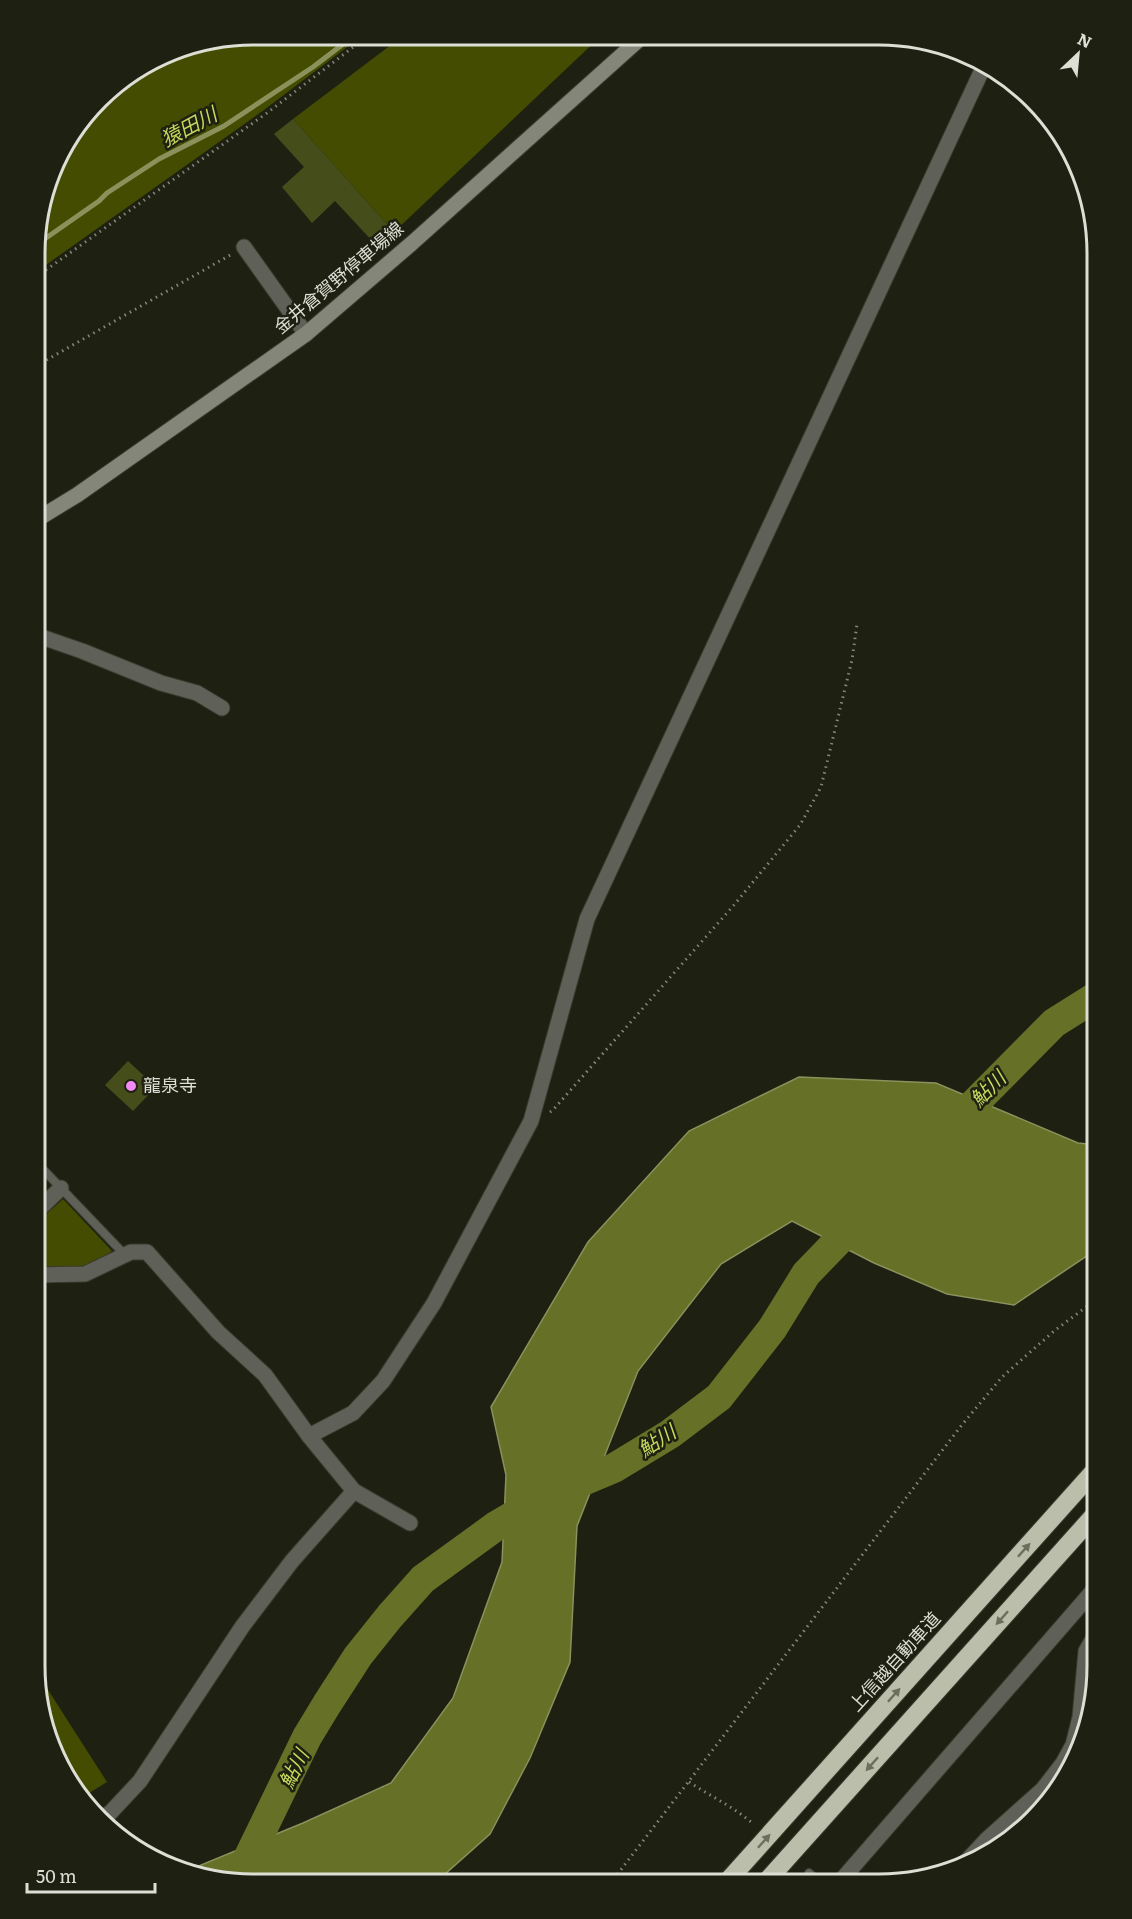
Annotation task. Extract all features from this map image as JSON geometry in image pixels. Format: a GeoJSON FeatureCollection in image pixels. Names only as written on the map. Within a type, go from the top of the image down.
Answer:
{"type":"FeatureCollection","features":[{"type":"Feature","properties":{"kind":"highway","name":"上信越自動車道"},"geometry":{"type":"LineString","coordinates":[[734,1874],[1087,1479]]}},
{"type":"Feature","properties":{"kind":"highway"},"geometry":{"type":"LineString","coordinates":[[773,1874],[1087,1523]]}},
{"type":"Feature","properties":{"kind":"main road","name":"金井倉賀野停車場線"},"geometry":{"type":"LineString","coordinates":[[45,515],[77,495],[306,334],[411,244],[633,45]]}},
{"type":"Feature","properties":{"kind":"street"},"geometry":{"type":"LineString","coordinates":[[309,1436],[353,1413],[383,1381],[434,1303],[531,1121],[587,919],[981,72]]}},
{"type":"Feature","properties":{"kind":"street"},"geometry":{"type":"LineString","coordinates":[[244,247],[306,334]]}},
{"type":"Feature","properties":{"kind":"street"},"geometry":{"type":"LineString","coordinates":[[45,638],[160,683],[197,693],[222,708]]}},
{"type":"Feature","properties":{"kind":"street"},"geometry":{"type":"LineString","coordinates":[[45,1203],[61,1188]]}},
{"type":"Feature","properties":{"kind":"street"},"geometry":{"type":"LineString","coordinates":[[45,1275],[85,1274],[132,1252],[147,1252],[218,1332],[265,1376],[309,1436],[354,1491],[410,1523]]}},
{"type":"Feature","properties":{"kind":"street"},"geometry":{"type":"LineString","coordinates":[[108,1814],[140,1781],[242,1627],[292,1561],[354,1491]]}},
{"type":"Feature","properties":{"kind":"street"},"geometry":{"type":"LineString","coordinates":[[847,1874],[1087,1598]]}},
{"type":"Feature","properties":{"kind":"street"},"geometry":{"type":"LineString","coordinates":[[1076,1734],[1080,1717],[1087,1649]]}},
{"type":"Feature","properties":{"kind":"street"},"geometry":{"type":"LineString","coordinates":[[978,1848],[1043,1789],[1061,1765]]}},
{"type":"Feature","properties":{"kind":"lane"},"geometry":{"type":"LineString","coordinates":[[45,1171],[125,1255]]}},
{"type":"Feature","properties":{"kind":"path"},"geometry":{"type":"LineString","coordinates":[[45,271],[267,113],[356,45]]}},
{"type":"Feature","properties":{"kind":"path"},"geometry":{"type":"LineString","coordinates":[[45,361],[244,247]]}},
{"type":"Feature","properties":{"kind":"path"},"geometry":{"type":"LineString","coordinates":[[531,1121],[553,1110],[734,905],[800,825],[820,787],[852,660],[857,624]]}},
{"type":"Feature","properties":{"kind":"path"},"geometry":{"type":"LineString","coordinates":[[618,1874],[961,1425],[1002,1377],[1053,1331],[1087,1306]]}},
{"type":"Feature","properties":{"kind":"path"},"geometry":{"type":"LineString","coordinates":[[689,1782],[735,1809],[751,1822]]}},
{"type":"Feature","properties":{"kind":"shaded area"},"geometry":{"type":"Polygon","coordinates":[[[253,45],[350,45],[264,110],[45,266],[49,213],[56,186],[73,149],[97,116],[138,80],[186,56],[213,49],[253,45]]]}},
{"type":"Feature","properties":{"kind":"shaded area"},"geometry":{"type":"Polygon","coordinates":[[[391,45],[591,45],[394,232],[293,119],[391,45]]]}},
{"type":"Feature","properties":{"kind":"shaded area"},"geometry":{"type":"Polygon","coordinates":[[[799,1077],[936,1083],[1078,1143],[1087,1144],[1087,1256],[1014,1305],[947,1294],[874,1263],[792,1221],[721,1264],[638,1371],[577,1526],[570,1662],[530,1758],[490,1834],[445,1874],[253,1874],[197,1866],[303,1823],[391,1783],[453,1698],[502,1562],[506,1475],[491,1407],[588,1242],[689,1131],[799,1077]]]}},
{"type":"Feature","properties":{"kind":"shaded area"},"geometry":{"type":"Polygon","coordinates":[[[63,1199],[112,1251],[84,1266],[45,1270],[45,1215],[63,1199]]]}},
{"type":"Feature","properties":{"kind":"shaded area"},"geometry":{"type":"Polygon","coordinates":[[[46,1687],[107,1782],[89,1793],[73,1770],[52,1720],[46,1687]]]}},
{"type":"Feature","properties":{"kind":"building"},"geometry":{"type":"Polygon","coordinates":[[[293,119],[394,232],[377,246],[335,201],[312,223],[282,187],[304,167],[274,134],[293,119]]]}},
{"type":"Feature","properties":{"kind":"building","name":"龍泉寺"},"geometry":{"type":"Polygon","coordinates":[[[128,1061],[156,1087],[133,1111],[105,1085],[128,1061]]]}},
{"type":"Feature","properties":{"kind":"waterway","name":"猿田川"},"geometry":{"type":"LineString","coordinates":[[46,238],[107,193],[159,159],[224,126],[342,45]]}},
{"type":"Feature","properties":{"kind":"waterway","name":"鮎川"},"geometry":{"type":"LineString","coordinates":[[947,1131],[1054,1023],[1087,1002]]}},
{"type":"Feature","properties":{"kind":"waterway","name":"鮎川"},"geometry":{"type":"LineString","coordinates":[[241,1873],[307,1737],[327,1704],[358,1656],[423,1579],[496,1526],[545,1497],[614,1468],[670,1434],[719,1397],[772,1329],[806,1274],[864,1214]]}},
{"type":"Feature","properties":{"kind":"place","name":"龍泉寺"},"geometry":{"type":"Point","coordinates":[131,1086]}}]}
